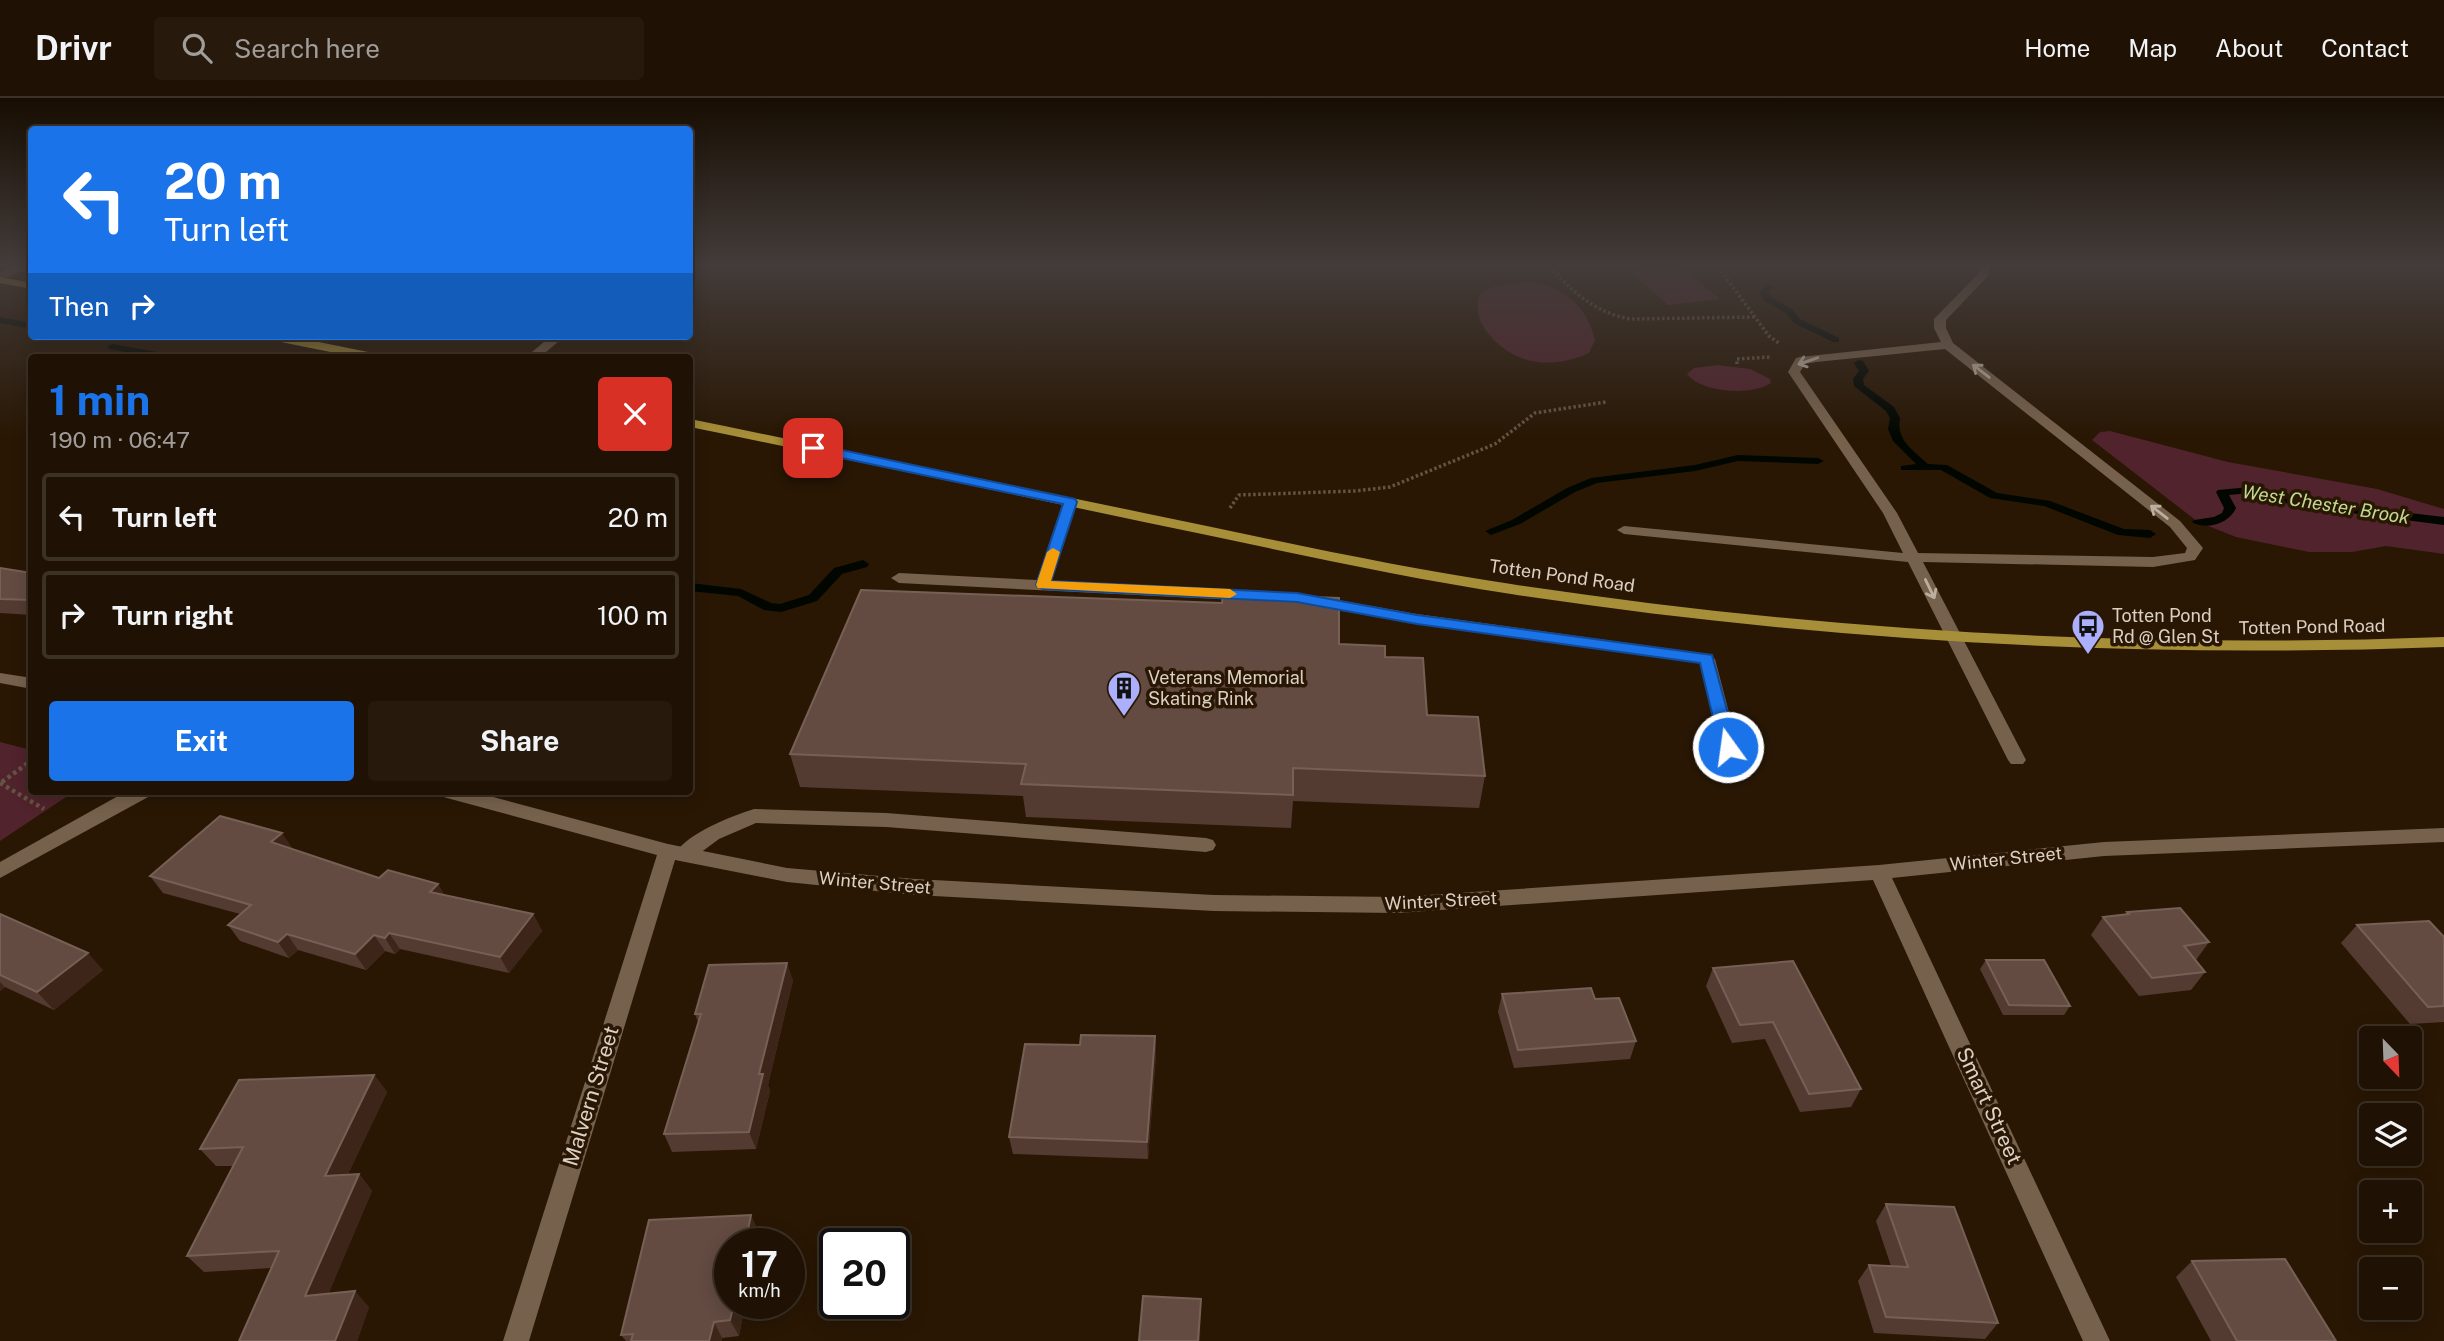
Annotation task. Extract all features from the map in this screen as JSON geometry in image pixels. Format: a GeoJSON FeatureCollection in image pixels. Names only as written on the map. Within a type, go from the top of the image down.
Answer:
{"type":"FeatureCollection","features":[{"type":"Feature","properties":{"kind":"main road"},"geometry":{"type":"LineString","coordinates":[[290,340],[358,354]]}},
{"type":"Feature","properties":{"kind":"main road","name":"Totten Pond Road"},"geometry":{"type":"LineString","coordinates":[[693,424],[1423,574],[1586,600],[1760,621],[1953,637],[2211,648],[2355,647],[2444,642]]}},
{"type":"Feature","properties":{"kind":"street"},"geometry":{"type":"LineString","coordinates":[[1624,530],[1915,558],[2153,562],[2190,557],[2195,548],[2175,524],[1948,345],[1940,328],[1940,321]]}},
{"type":"Feature","properties":{"kind":"street"},"geometry":{"type":"LineString","coordinates":[[536,354],[554,340]]}},
{"type":"Feature","properties":{"kind":"street"},"geometry":{"type":"LineString","coordinates":[[1948,345],[1816,358],[1800,362],[1795,368],[1797,378],[1871,483],[1915,558],[2017,760]]}},
{"type":"Feature","properties":{"kind":"street"},"geometry":{"type":"LineString","coordinates":[[1043,585],[1070,502]]}},
{"type":"Feature","properties":{"kind":"street"},"geometry":{"type":"LineString","coordinates":[[899,578],[1297,597],[1406,618],[1707,659],[1728,747]]}},
{"type":"Feature","properties":{"kind":"street"},"geometry":{"type":"LineString","coordinates":[[0,678],[28,683]]}},
{"type":"Feature","properties":{"kind":"street"},"geometry":{"type":"LineString","coordinates":[[0,871],[76,826],[136,795]]}},
{"type":"Feature","properties":{"kind":"street","name":"Winter Street"},"geometry":{"type":"LineString","coordinates":[[462,795],[676,853],[787,876],[902,886],[1213,903],[1398,905],[1879,872],[2104,849],[2444,835]]}},
{"type":"Feature","properties":{"kind":"street"},"geometry":{"type":"LineString","coordinates":[[676,853],[754,816],[886,820],[1206,845]]}},
{"type":"Feature","properties":{"kind":"street","name":"Malvern Street"},"geometry":{"type":"LineString","coordinates":[[516,1341],[676,853]]}},
{"type":"Feature","properties":{"kind":"street","name":"Smart Street"},"geometry":{"type":"LineString","coordinates":[[1879,872],[2097,1341]]}},
{"type":"Feature","properties":{"kind":"path"},"geometry":{"type":"LineString","coordinates":[[1758,321],[1769,336],[1785,347]]}},
{"type":"Feature","properties":{"kind":"path"},"geometry":{"type":"LineString","coordinates":[[1737,364],[1737,359],[1780,355]]}},
{"type":"Feature","properties":{"kind":"path"},"geometry":{"type":"LineString","coordinates":[[1213,532],[1239,495],[1390,487],[1495,444],[1535,413],[1606,402]]}},
{"type":"Feature","properties":{"kind":"path"},"geometry":{"type":"LineString","coordinates":[[28,763],[1,782],[76,826]]}},
{"type":"Feature","properties":{"kind":"shaded area"},"geometry":{"type":"Polygon","coordinates":[[[1481,321],[1588,321],[1595,340],[1589,353],[1577,358],[1551,363],[1539,362],[1527,360],[1504,348],[1481,321]]]}},
{"type":"Feature","properties":{"kind":"shaded area"},"geometry":{"type":"Polygon","coordinates":[[[1718,365],[1750,369],[1770,379],[1771,383],[1752,390],[1727,391],[1703,385],[1687,374],[1694,368],[1718,365]]]}},
{"type":"Feature","properties":{"kind":"shaded area"},"geometry":{"type":"Polygon","coordinates":[[[2110,431],[2228,462],[2377,489],[2444,509],[2444,554],[2386,546],[2352,552],[2309,552],[2236,537],[2198,522],[2092,440],[2100,432],[2110,431]]]}},
{"type":"Feature","properties":{"kind":"shaded area"},"geometry":{"type":"Polygon","coordinates":[[[0,742],[28,749],[28,795],[69,795],[0,841],[0,742]]]}},
{"type":"Feature","properties":{"kind":"building"},"geometry":{"type":"Polygon","coordinates":[[[0,568],[28,572],[28,600],[0,599],[0,568]]]}},
{"type":"Feature","properties":{"kind":"building","name":"Veterans Memorial Skating Rink"},"geometry":{"type":"Polygon","coordinates":[[[861,590],[1222,603],[1223,594],[1339,598],[1339,644],[1385,646],[1385,657],[1423,658],[1427,715],[1478,717],[1485,776],[1293,768],[1293,795],[1021,784],[1026,764],[790,754],[861,590]]]}},
{"type":"Feature","properties":{"kind":"building"},"geometry":{"type":"Polygon","coordinates":[[[220,816],[282,833],[271,842],[379,878],[388,870],[438,884],[430,892],[533,914],[500,957],[389,933],[385,938],[374,935],[355,954],[287,934],[278,942],[228,925],[251,905],[150,876],[220,816]]]}},
{"type":"Feature","properties":{"kind":"building"},"geometry":{"type":"Polygon","coordinates":[[[2180,908],[2209,942],[2184,946],[2205,972],[2152,978],[2103,917],[2129,914],[2127,912],[2180,908]]]}},
{"type":"Feature","properties":{"kind":"building"},"geometry":{"type":"Polygon","coordinates":[[[0,914],[88,953],[37,992],[0,975],[0,914]]]}},
{"type":"Feature","properties":{"kind":"building"},"geometry":{"type":"Polygon","coordinates":[[[2429,921],[2444,937],[2444,1006],[2428,1007],[2357,925],[2429,921]]]}},
{"type":"Feature","properties":{"kind":"building"},"geometry":{"type":"Polygon","coordinates":[[[1986,960],[2044,960],[2070,1006],[2009,1005],[1986,960]]]}},
{"type":"Feature","properties":{"kind":"building"},"geometry":{"type":"Polygon","coordinates":[[[1793,961],[1861,1089],[1809,1094],[1773,1022],[1740,1025],[1713,968],[1793,961]]]}},
{"type":"Feature","properties":{"kind":"building"},"geometry":{"type":"Polygon","coordinates":[[[787,963],[759,1074],[763,1074],[749,1132],[664,1134],[701,1014],[695,1014],[709,965],[787,963]]]}},
{"type":"Feature","properties":{"kind":"building"},"geometry":{"type":"Polygon","coordinates":[[[1591,988],[1595,999],[1619,998],[1636,1041],[1518,1050],[1502,994],[1591,988]]]}},
{"type":"Feature","properties":{"kind":"building"},"geometry":{"type":"Polygon","coordinates":[[[1081,1035],[1155,1036],[1147,1142],[1009,1137],[1025,1044],[1080,1045],[1081,1035]]]}},
{"type":"Feature","properties":{"kind":"building"},"geometry":{"type":"Polygon","coordinates":[[[374,1075],[325,1176],[359,1174],[305,1296],[355,1291],[335,1341],[239,1341],[279,1251],[187,1256],[243,1147],[200,1149],[239,1080],[374,1075]]]}},
{"type":"Feature","properties":{"kind":"building"},"geometry":{"type":"Polygon","coordinates":[[[1886,1204],[1954,1207],[1998,1323],[1886,1317],[1869,1265],[1908,1267],[1886,1204]]]}},
{"type":"Feature","properties":{"kind":"building"},"geometry":{"type":"Polygon","coordinates":[[[751,1215],[748,1228],[714,1228],[714,1319],[730,1319],[714,1322],[709,1341],[631,1341],[633,1334],[621,1335],[649,1220],[751,1215]]]}},
{"type":"Feature","properties":{"kind":"building"},"geometry":{"type":"Polygon","coordinates":[[[2285,1259],[2336,1341],[2237,1341],[2192,1261],[2285,1259]]]}},
{"type":"Feature","properties":{"kind":"building"},"geometry":{"type":"Polygon","coordinates":[[[1143,1296],[1201,1299],[1198,1341],[1139,1341],[1143,1296]]]}},
{"type":"Feature","properties":{"kind":"waterway","name":"West Chester Brook"},"geometry":{"type":"LineString","coordinates":[[5,321],[28,325]]}},
{"type":"Feature","properties":{"kind":"waterway"},"geometry":{"type":"LineString","coordinates":[[1797,321],[1836,340]]}},
{"type":"Feature","properties":{"kind":"waterway","name":"West Chester Brook"},"geometry":{"type":"LineString","coordinates":[[112,347],[152,354]]}},
{"type":"Feature","properties":{"kind":"waterway"},"geometry":{"type":"LineString","coordinates":[[1859,363],[1864,371],[1858,379],[1859,386],[1890,409],[1895,418],[1893,429],[1898,441],[1925,467]]}},
{"type":"Feature","properties":{"kind":"waterway","name":"West Chester Brook"},"geometry":{"type":"LineString","coordinates":[[1491,531],[1516,522],[1571,490],[1595,480],[1695,468],[1738,458],[1818,461]]}},
{"type":"Feature","properties":{"kind":"waterway","name":"West Chester Brook"},"geometry":{"type":"LineString","coordinates":[[1905,468],[1943,467],[1994,496],[2046,503],[2122,532],[2150,534]]}},
{"type":"Feature","properties":{"kind":"waterway","name":"West Chester Brook"},"geometry":{"type":"LineString","coordinates":[[2198,522],[2217,520],[2227,515],[2230,508],[2222,492],[2250,490],[2297,503],[2444,521]]}},
{"type":"Feature","properties":{"kind":"waterway","name":"West Chester Brook"},"geometry":{"type":"LineString","coordinates":[[693,587],[741,593],[768,607],[781,608],[813,598],[838,571],[863,564]]}},
{"type":"Feature","properties":{"kind":"slow traffic"},"geometry":{"type":"LineString","coordinates":[[1053,552],[1043,585],[1230,594]]}},
{"type":"Feature","properties":{"kind":"place","name":"Totten Pond Rd @ Glen St"},"geometry":{"type":"Point","coordinates":[2088,656]}},
{"type":"Feature","properties":{"kind":"place","name":"Veterans Memorial Skating Rink"},"geometry":{"type":"Point","coordinates":[1124,718]}},
{"type":"Feature","properties":{"kind":"route"},"geometry":{"type":"LineString","coordinates":[[813,448],[1070,502],[1043,585],[1297,597],[1417,619],[1707,659],[1728,747]]}}]}
